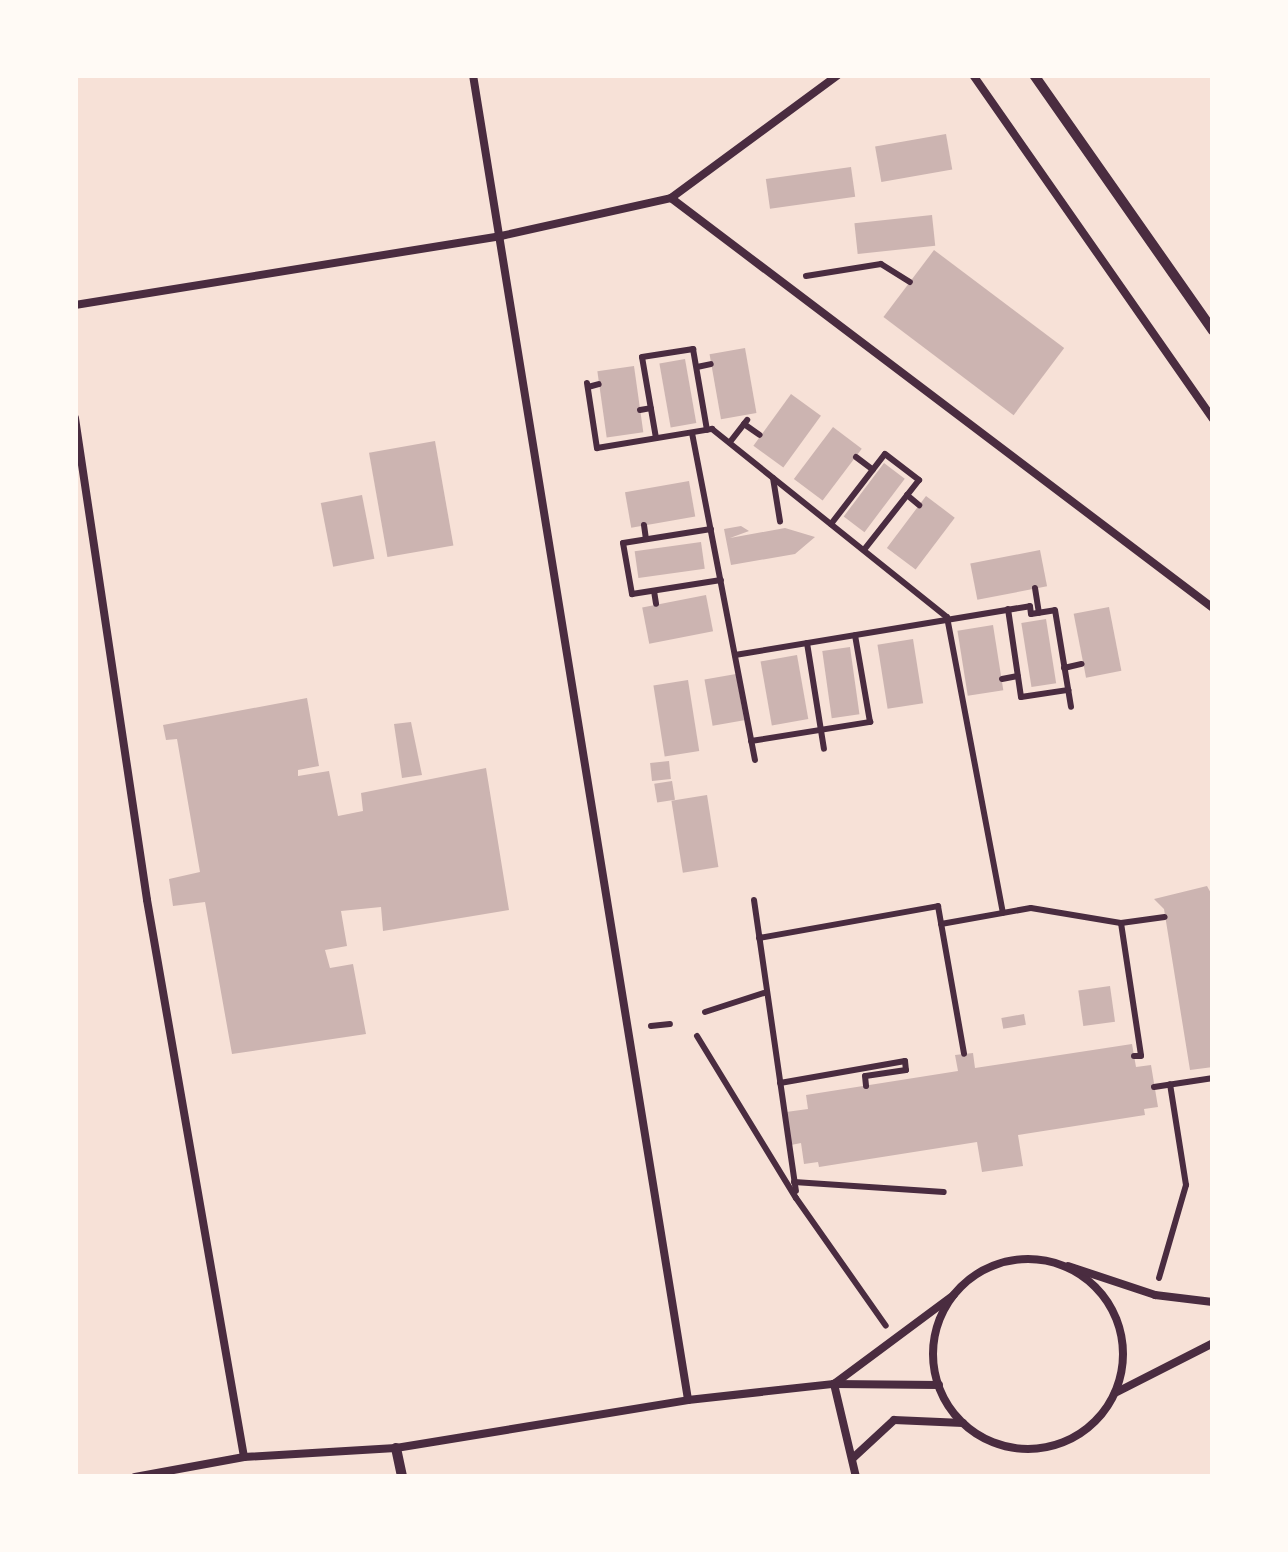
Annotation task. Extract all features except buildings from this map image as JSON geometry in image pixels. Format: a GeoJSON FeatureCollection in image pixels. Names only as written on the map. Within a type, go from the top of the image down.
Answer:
{"type":"FeatureCollection","features":[{"type":"Feature","properties":{"kind":"street"},"geometry":{"type":"LineString","coordinates":[[1034,75],[1213,331]]}},
{"type":"Feature","properties":{"kind":"street"},"geometry":{"type":"LineString","coordinates":[[396,1448],[402,1477]]}},
{"type":"Feature","properties":{"kind":"lane"},"geometry":{"type":"LineString","coordinates":[[473,75],[688,1400]]}},
{"type":"Feature","properties":{"kind":"lane"},"geometry":{"type":"LineString","coordinates":[[75,305],[501,236],[670,198],[838,75]]}},
{"type":"Feature","properties":{"kind":"lane"},"geometry":{"type":"LineString","coordinates":[[973,75],[1213,420]]}},
{"type":"Feature","properties":{"kind":"lane"},"geometry":{"type":"LineString","coordinates":[[670,198],[1213,608]]}},
{"type":"Feature","properties":{"kind":"lane"},"geometry":{"type":"LineString","coordinates":[[75,418],[148,900],[244,1457]]}},
{"type":"Feature","properties":{"kind":"lane"},"geometry":{"type":"LineString","coordinates":[[834,1384],[993,1265],[1025,1259],[1058,1264],[1155,1295],[1213,1302]]}},
{"type":"Feature","properties":{"kind":"lane"},"geometry":{"type":"LineString","coordinates":[[954,1296],[934,1338],[939,1385],[962,1423],[988,1440],[1046,1448],[1098,1418],[1115,1393],[1123,1364],[1121,1334],[1109,1304],[1086,1279],[1058,1264]]}},
{"type":"Feature","properties":{"kind":"lane"},"geometry":{"type":"LineString","coordinates":[[1115,1393],[1213,1343]]}},
{"type":"Feature","properties":{"kind":"lane"},"geometry":{"type":"LineString","coordinates":[[834,1384],[856,1477]]}},
{"type":"Feature","properties":{"kind":"lane"},"geometry":{"type":"LineString","coordinates":[[135,1477],[244,1457],[396,1448],[688,1400],[834,1384],[939,1385]]}},
{"type":"Feature","properties":{"kind":"lane"},"geometry":{"type":"LineString","coordinates":[[853,1458],[894,1420],[962,1423]]}},
{"type":"Feature","properties":{"kind":"path"},"geometry":{"type":"LineString","coordinates":[[780,281],[881,264],[910,282]]}},
{"type":"Feature","properties":{"kind":"path"},"geometry":{"type":"LineString","coordinates":[[656,438],[642,358],[693,349],[707,430]]}},
{"type":"Feature","properties":{"kind":"path"},"geometry":{"type":"LineString","coordinates":[[697,368],[711,364]]}},
{"type":"Feature","properties":{"kind":"path"},"geometry":{"type":"LineString","coordinates":[[600,384],[588,385],[598,448],[707,430],[730,442],[947,617],[1003,913]]}},
{"type":"Feature","properties":{"kind":"path"},"geometry":{"type":"LineString","coordinates":[[640,410],[651,408]]}},
{"type":"Feature","properties":{"kind":"path"},"geometry":{"type":"LineString","coordinates":[[730,442],[746,422],[760,435]]}},
{"type":"Feature","properties":{"kind":"path"},"geometry":{"type":"LineString","coordinates":[[692,433],[755,760]]}},
{"type":"Feature","properties":{"kind":"path"},"geometry":{"type":"LineString","coordinates":[[831,524],[885,454],[919,480],[864,550]]}},
{"type":"Feature","properties":{"kind":"path"},"geometry":{"type":"LineString","coordinates":[[856,457],[873,470]]}},
{"type":"Feature","properties":{"kind":"path"},"geometry":{"type":"LineString","coordinates":[[773,477],[780,521]]}},
{"type":"Feature","properties":{"kind":"path"},"geometry":{"type":"LineString","coordinates":[[907,495],[920,505]]}},
{"type":"Feature","properties":{"kind":"path"},"geometry":{"type":"LineString","coordinates":[[644,526],[646,539]]}},
{"type":"Feature","properties":{"kind":"path"},"geometry":{"type":"LineString","coordinates":[[711,530],[623,543],[632,594],[721,580]]}},
{"type":"Feature","properties":{"kind":"path"},"geometry":{"type":"LineString","coordinates":[[1035,588],[1039,612]]}},
{"type":"Feature","properties":{"kind":"path"},"geometry":{"type":"LineString","coordinates":[[654,591],[656,604]]}},
{"type":"Feature","properties":{"kind":"path"},"geometry":{"type":"LineString","coordinates":[[735,655],[1030,606],[1031,614],[1055,610],[1070,707]]}},
{"type":"Feature","properties":{"kind":"path"},"geometry":{"type":"LineString","coordinates":[[1008,609],[1021,697],[1068,690]]}},
{"type":"Feature","properties":{"kind":"path"},"geometry":{"type":"LineString","coordinates":[[751,741],[870,722],[855,635]]}},
{"type":"Feature","properties":{"kind":"path"},"geometry":{"type":"LineString","coordinates":[[808,642],[824,748]]}},
{"type":"Feature","properties":{"kind":"path"},"geometry":{"type":"LineString","coordinates":[[1064,668],[1082,664]]}},
{"type":"Feature","properties":{"kind":"path"},"geometry":{"type":"LineString","coordinates":[[1002,679],[1018,676]]}},
{"type":"Feature","properties":{"kind":"path"},"geometry":{"type":"LineString","coordinates":[[754,900],[796,1198]]}},
{"type":"Feature","properties":{"kind":"path"},"geometry":{"type":"LineString","coordinates":[[759,938],[938,906],[964,1054]]}},
{"type":"Feature","properties":{"kind":"path"},"geometry":{"type":"LineString","coordinates":[[941,924],[1031,908],[1121,923],[1165,917]]}},
{"type":"Feature","properties":{"kind":"path"},"geometry":{"type":"LineString","coordinates":[[1121,923],[1141,1056],[1134,1056]]}},
{"type":"Feature","properties":{"kind":"path"},"geometry":{"type":"LineString","coordinates":[[706,1012],[767,992]]}},
{"type":"Feature","properties":{"kind":"path"},"geometry":{"type":"LineString","coordinates":[[651,1026],[670,1024]]}},
{"type":"Feature","properties":{"kind":"path"},"geometry":{"type":"LineString","coordinates":[[697,1036],[796,1198],[890,1331]]}},
{"type":"Feature","properties":{"kind":"path"},"geometry":{"type":"LineString","coordinates":[[780,1083],[905,1061],[906,1070],[864,1076],[866,1086]]}},
{"type":"Feature","properties":{"kind":"path"},"geometry":{"type":"LineString","coordinates":[[1154,1087],[1213,1078]]}},
{"type":"Feature","properties":{"kind":"path"},"geometry":{"type":"LineString","coordinates":[[1159,1279],[1186,1186],[1170,1084]]}},
{"type":"Feature","properties":{"kind":"path"},"geometry":{"type":"LineString","coordinates":[[794,1182],[944,1192]]}}]}
